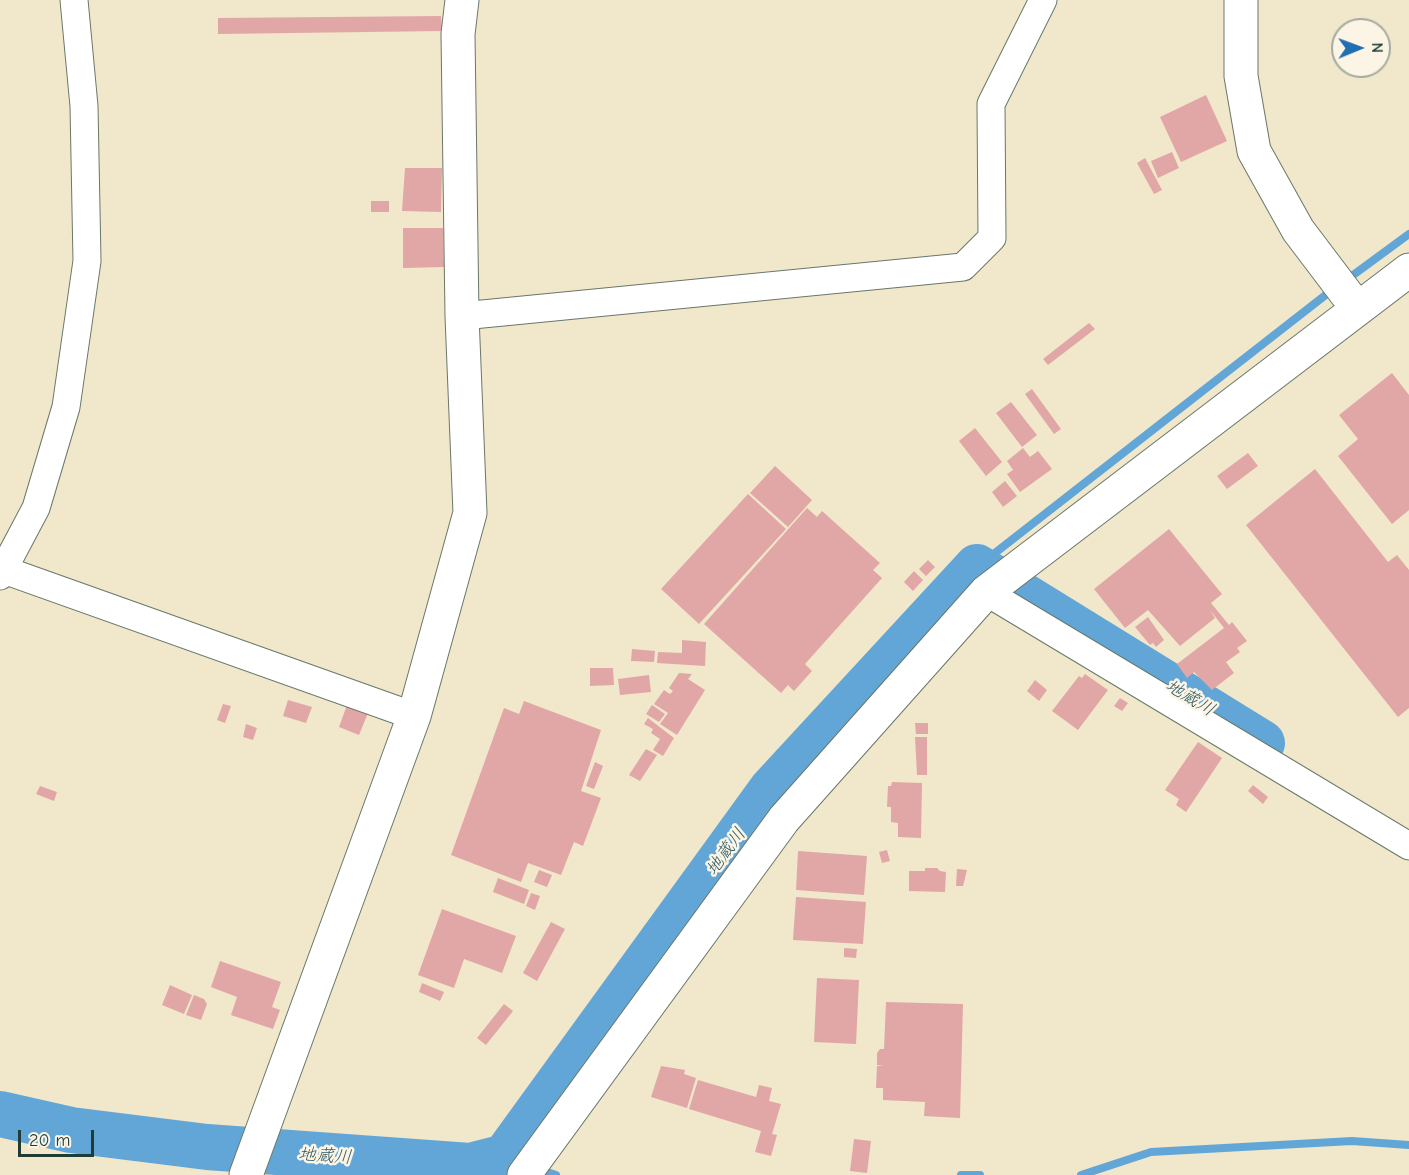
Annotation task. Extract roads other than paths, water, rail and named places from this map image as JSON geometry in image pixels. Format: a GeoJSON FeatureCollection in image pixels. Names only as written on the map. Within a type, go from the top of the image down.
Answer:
{"type":"FeatureCollection","features":[{"type":"Feature","properties":{"kind":"street"},"geometry":{"type":"LineString","coordinates":[[74,0],[84,106],[87,261],[66,407],[36,508],[2,573],[414,716]]}},
{"type":"Feature","properties":{"kind":"street"},"geometry":{"type":"LineString","coordinates":[[246,1175],[414,716],[470,513],[462,316],[458,34],[462,0]]}},
{"type":"Feature","properties":{"kind":"street"},"geometry":{"type":"LineString","coordinates":[[462,316],[963,267],[992,238],[991,105],[1043,0]]}},
{"type":"Feature","properties":{"kind":"street"},"geometry":{"type":"LineString","coordinates":[[1241,0],[1241,76],[1254,151],[1298,230],[1357,308]]}},
{"type":"Feature","properties":{"kind":"street"},"geometry":{"type":"LineString","coordinates":[[524,1175],[784,819],[986,592],[1409,270]]}},
{"type":"Feature","properties":{"kind":"street"},"geometry":{"type":"LineString","coordinates":[[986,592],[1409,846]]}},
{"type":"Feature","properties":{"kind":"waterway"},"geometry":{"type":"LineString","coordinates":[[1345,281],[1409,234]]}},
{"type":"Feature","properties":{"kind":"waterway"},"geometry":{"type":"LineString","coordinates":[[977,567],[1332,290]]}},
{"type":"Feature","properties":{"kind":"waterway","name":"地蔵川"},"geometry":{"type":"LineString","coordinates":[[0,1114],[71,1130],[207,1147],[470,1166],[505,1157],[772,789],[977,567],[1262,743]]}},
{"type":"Feature","properties":{"kind":"waterway"},"geometry":{"type":"LineString","coordinates":[[1081,1175],[1151,1152],[1352,1141],[1409,1145]]}},
{"type":"Feature","properties":{"kind":"waterway"},"geometry":{"type":"LineString","coordinates":[[505,1157],[524,1164]]}},
{"type":"Feature","properties":{"kind":"waterway"},"geometry":{"type":"LineString","coordinates":[[538,1169],[556,1175]]}},
{"type":"Feature","properties":{"kind":"waterway"},"geometry":{"type":"LineString","coordinates":[[961,1175],[980,1175]]}}]}
